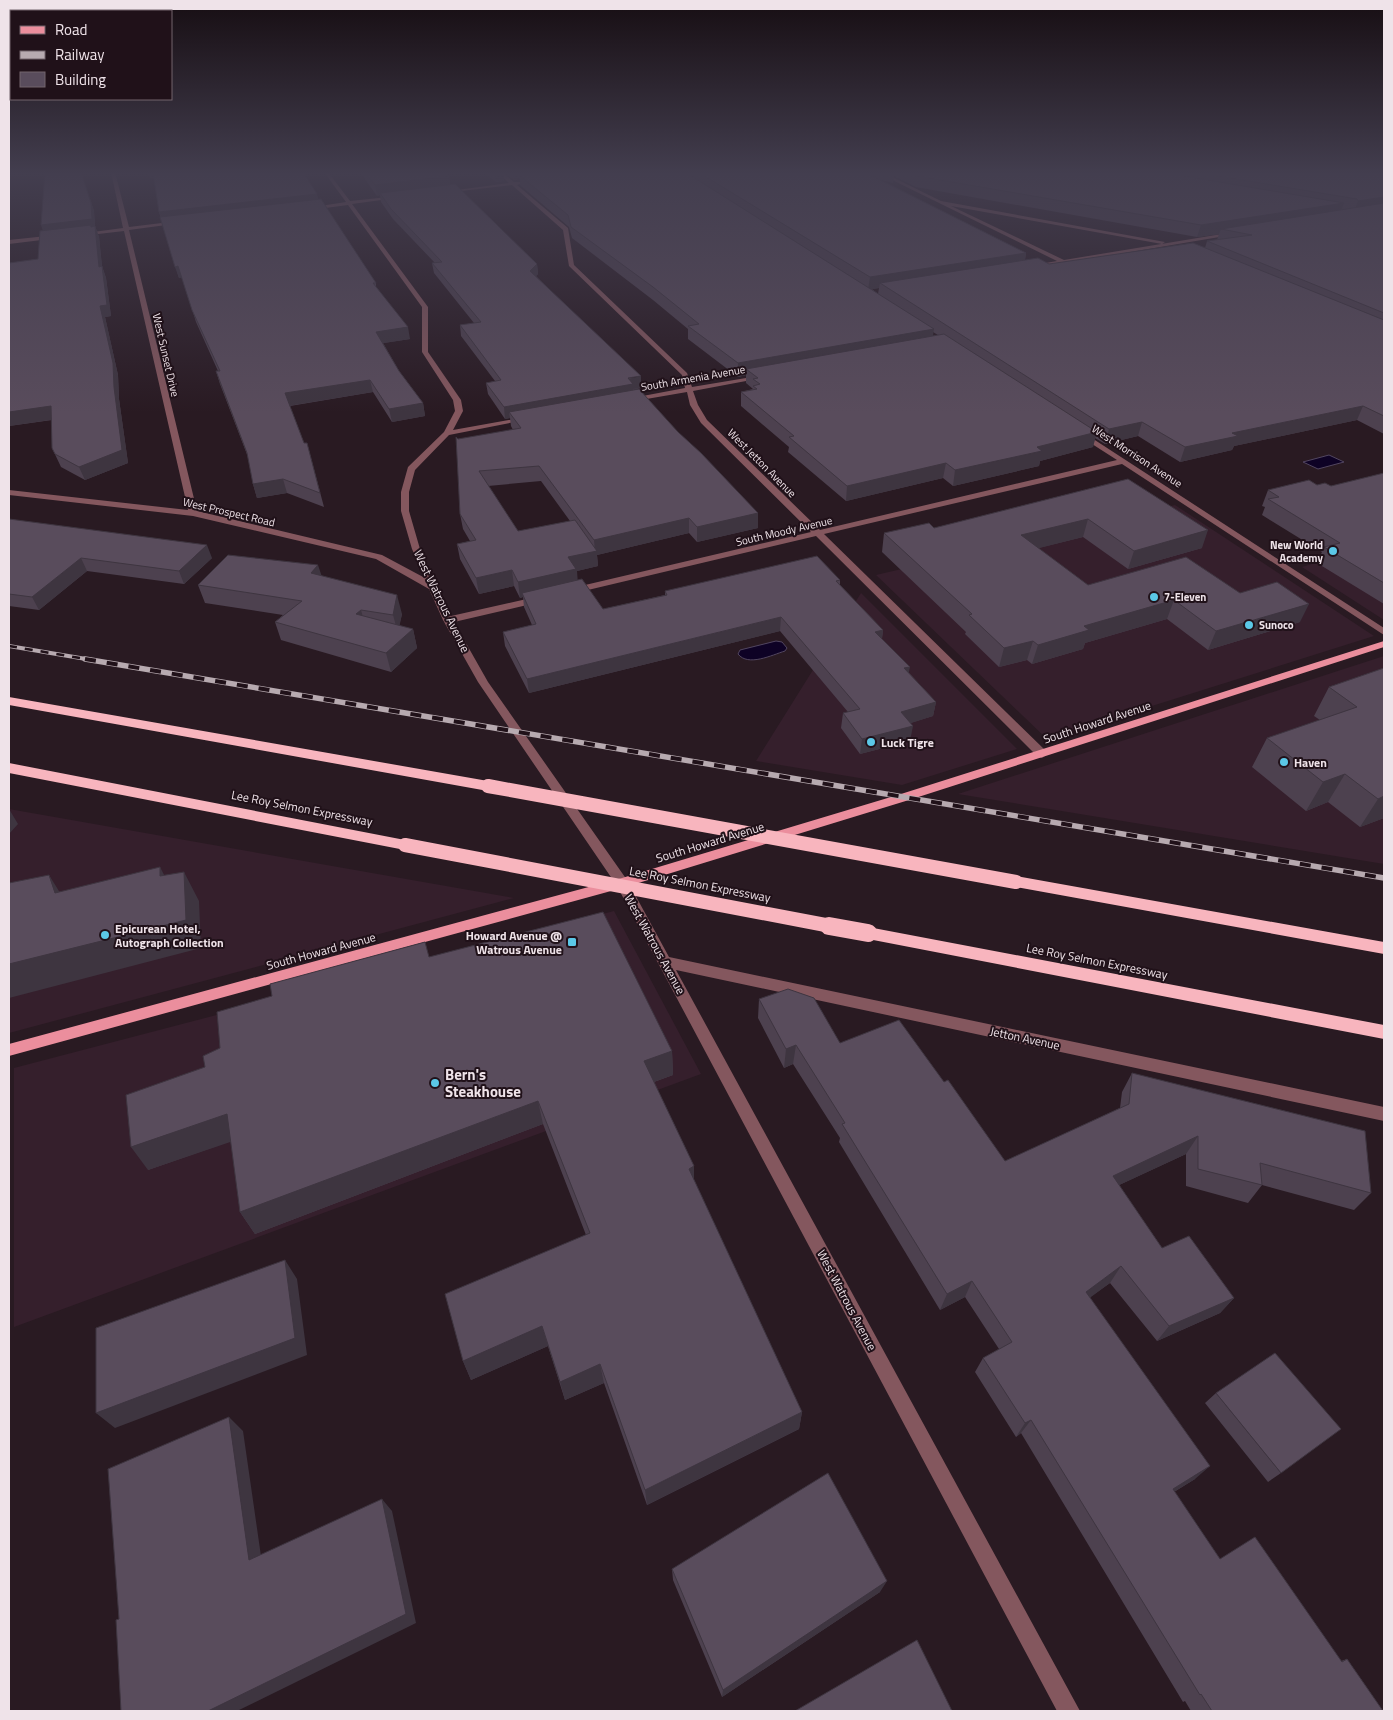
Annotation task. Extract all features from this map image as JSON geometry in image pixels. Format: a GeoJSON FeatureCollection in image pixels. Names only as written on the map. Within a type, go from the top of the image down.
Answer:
{"type":"FeatureCollection","features":[{"type":"Feature","properties":{"kind":"highway"},"geometry":{"type":"LineString","coordinates":[[9,700],[1384,948]]}},
{"type":"Feature","properties":{"kind":"highway","name":"Lee Roy Selmon Expressway"},"geometry":{"type":"LineString","coordinates":[[9,768],[1384,1032]]}},
{"type":"Feature","properties":{"kind":"main road","name":"South Howard Avenue"},"geometry":{"type":"LineString","coordinates":[[9,1050],[622,883],[1042,754],[1384,644]]}},
{"type":"Feature","properties":{"kind":"street","name":"West Sunset Drive"},"geometry":{"type":"LineString","coordinates":[[132,252],[193,513]]}},
{"type":"Feature","properties":{"kind":"street","name":"West Watrous Avenue"},"geometry":{"type":"LineString","coordinates":[[385,252],[425,307],[425,352],[457,400],[458,411],[447,433],[411,469],[405,492],[405,511],[416,549],[448,620],[483,682],[622,883],[1069,1711]]}},
{"type":"Feature","properties":{"kind":"street","name":"West Jetton Avenue"},"geometry":{"type":"LineString","coordinates":[[569,252],[571,265],[685,374],[694,405],[704,421],[1042,754]]}},
{"type":"Feature","properties":{"kind":"street"},"geometry":{"type":"LineString","coordinates":[[1044,252],[1064,262]]}},
{"type":"Feature","properties":{"kind":"street"},"geometry":{"type":"LineString","coordinates":[[1025,268],[1122,252]]}},
{"type":"Feature","properties":{"kind":"street","name":"South Armenia Avenue"},"geometry":{"type":"LineString","coordinates":[[621,402],[767,376]]}},
{"type":"Feature","properties":{"kind":"street"},"geometry":{"type":"LineString","coordinates":[[447,433],[534,417]]}},
{"type":"Feature","properties":{"kind":"street","name":"West Morrison Avenue"},"geometry":{"type":"LineString","coordinates":[[1077,431],[1384,632]]}},
{"type":"Feature","properties":{"kind":"street","name":"South Moody Avenue"},"geometry":{"type":"LineString","coordinates":[[565,593],[1124,461]]}},
{"type":"Feature","properties":{"kind":"street","name":"West Prospect Road"},"geometry":{"type":"LineString","coordinates":[[9,493],[193,513],[380,557],[435,588]]}},
{"type":"Feature","properties":{"kind":"street"},"geometry":{"type":"LineString","coordinates":[[448,620],[545,597]]}},
{"type":"Feature","properties":{"kind":"street","name":"Jetton Avenue"},"geometry":{"type":"LineString","coordinates":[[666,962],[1384,1114]]}},
{"type":"Feature","properties":{"kind":"shaded area"},"geometry":{"type":"Polygon","coordinates":[[[1329,455],[1344,462],[1318,469],[1303,462],[1329,455]]]}},
{"type":"Feature","properties":{"kind":"shaded area"},"geometry":{"type":"Polygon","coordinates":[[[1175,505],[1374,636],[1047,739],[876,575],[1175,505]]]}},
{"type":"Feature","properties":{"kind":"shaded area"},"geometry":{"type":"Polygon","coordinates":[[[1384,542],[1384,620],[1302,567],[1384,542]]]}},
{"type":"Feature","properties":{"kind":"shaded area"},"geometry":{"type":"Polygon","coordinates":[[[861,593],[1017,749],[902,785],[756,761],[861,593]]]}},
{"type":"Feature","properties":{"kind":"shaded area"},"geometry":{"type":"Polygon","coordinates":[[[776,641],[782,642],[787,648],[785,651],[754,660],[742,658],[738,654],[740,650],[776,641]]]}},
{"type":"Feature","properties":{"kind":"shaded area"},"geometry":{"type":"Polygon","coordinates":[[[1384,656],[1384,864],[958,794],[1384,656]]]}},
{"type":"Feature","properties":{"kind":"shaded area"},"geometry":{"type":"Polygon","coordinates":[[[9,809],[514,898],[9,1033],[9,809]]]}},
{"type":"Feature","properties":{"kind":"shaded area"},"geometry":{"type":"Polygon","coordinates":[[[614,911],[701,1074],[14,1327],[14,1068],[614,911]]]}},
{"type":"Feature","properties":{"kind":"building"},"geometry":{"type":"Polygon","coordinates":[[[38,252],[98,252],[99,267],[102,266],[107,305],[100,306],[113,363],[122,450],[79,467],[55,454],[52,448],[51,406],[9,412],[9,263],[38,259],[38,252]]]}},
{"type":"Feature","properties":{"kind":"building"},"geometry":{"type":"Polygon","coordinates":[[[171,252],[356,252],[376,283],[373,283],[408,327],[376,332],[399,371],[423,403],[389,409],[370,380],[285,393],[304,443],[307,443],[320,493],[283,479],[253,484],[247,453],[216,371],[220,371],[192,310],[178,266],[175,267],[171,252]]]}},
{"type":"Feature","properties":{"kind":"building"},"geometry":{"type":"Polygon","coordinates":[[[433,252],[525,252],[537,264],[530,271],[641,376],[628,378],[633,384],[504,407],[486,383],[501,380],[460,325],[481,322],[432,263],[442,262],[433,252]]]}},
{"type":"Feature","properties":{"kind":"building"},"geometry":{"type":"Polygon","coordinates":[[[606,252],[812,252],[934,329],[738,363],[688,326],[699,324],[606,252]]]}},
{"type":"Feature","properties":{"kind":"building"},"geometry":{"type":"Polygon","coordinates":[[[829,252],[1026,253],[870,277],[829,252]]]}},
{"type":"Feature","properties":{"kind":"building"},"geometry":{"type":"Polygon","coordinates":[[[1129,252],[1216,252],[1384,320],[1384,416],[1363,406],[1232,433],[1238,436],[1185,447],[1142,422],[1109,429],[880,283],[1038,258],[1049,264],[1129,252]]]}},
{"type":"Feature","properties":{"kind":"building"},"geometry":{"type":"Polygon","coordinates":[[[1235,252],[1384,252],[1384,313],[1235,252]]]}},
{"type":"Feature","properties":{"kind":"building"},"geometry":{"type":"Polygon","coordinates":[[[944,334],[1097,432],[1037,447],[1042,451],[955,470],[946,463],[847,486],[789,437],[794,436],[741,392],[757,389],[753,386],[760,384],[753,379],[758,378],[746,369],[944,334]]]}},
{"type":"Feature","properties":{"kind":"building"},"geometry":{"type":"Polygon","coordinates":[[[639,389],[678,432],[701,453],[758,513],[697,527],[689,518],[594,540],[539,466],[479,471],[518,531],[575,520],[597,551],[568,557],[576,569],[518,582],[512,570],[476,578],[457,544],[476,540],[460,514],[456,437],[458,439],[521,428],[509,412],[639,389]]]}},
{"type":"Feature","properties":{"kind":"building"},"geometry":{"type":"Polygon","coordinates":[[[1384,473],[1384,583],[1324,547],[1340,543],[1268,499],[1279,497],[1268,490],[1309,480],[1317,485],[1325,483],[1331,486],[1384,473]]]}},
{"type":"Feature","properties":{"kind":"building"},"geometry":{"type":"Polygon","coordinates":[[[1128,479],[1208,530],[1134,551],[1088,519],[1021,535],[1088,585],[1186,557],[1240,593],[1277,582],[1309,604],[1216,631],[1174,600],[1084,626],[1089,630],[1038,645],[1033,641],[1004,648],[969,615],[972,614],[884,533],[929,523],[934,528],[1128,479]]]}},
{"type":"Feature","properties":{"kind":"building"},"geometry":{"type":"Polygon","coordinates":[[[9,519],[207,545],[179,571],[81,558],[32,597],[9,594],[9,519]]]}},
{"type":"Feature","properties":{"kind":"building"},"geometry":{"type":"Polygon","coordinates":[[[228,555],[318,565],[311,573],[397,595],[393,615],[361,610],[356,614],[413,629],[386,653],[275,622],[302,601],[198,585],[228,555]]]}},
{"type":"Feature","properties":{"kind":"building"},"geometry":{"type":"Polygon","coordinates":[[[817,556],[840,580],[836,581],[883,630],[875,632],[910,667],[904,668],[936,702],[901,712],[913,726],[862,739],[843,713],[860,709],[781,617],[527,679],[503,632],[536,624],[522,593],[582,579],[603,609],[667,595],[665,591],[817,556]]]}},
{"type":"Feature","properties":{"kind":"building"},"geometry":{"type":"Polygon","coordinates":[[[1384,668],[1384,796],[1378,799],[1345,774],[1323,782],[1267,738],[1357,707],[1329,687],[1384,668]]]}},
{"type":"Feature","properties":{"kind":"building"},"geometry":{"type":"Polygon","coordinates":[[[160,867],[160,876],[184,872],[186,920],[9,964],[9,883],[49,875],[55,893],[160,867]]]}},
{"type":"Feature","properties":{"kind":"building"},"geometry":{"type":"Polygon","coordinates":[[[603,912],[672,1051],[644,1061],[694,1166],[689,1169],[802,1412],[645,1490],[600,1364],[560,1382],[542,1326],[463,1361],[445,1294],[590,1233],[538,1101],[240,1212],[227,1114],[131,1147],[126,1095],[205,1067],[203,1056],[220,1048],[217,1012],[272,996],[270,984],[425,942],[429,957],[603,912]]]}},
{"type":"Feature","properties":{"kind":"building"},"geometry":{"type":"Polygon","coordinates":[[[788,989],[814,998],[840,1043],[899,1020],[944,1082],[948,1080],[1005,1161],[1129,1104],[1132,1073],[1365,1131],[1371,1193],[1260,1163],[1262,1185],[1198,1169],[1198,1136],[1113,1176],[1162,1248],[1189,1236],[1234,1298],[1169,1326],[1121,1266],[1086,1292],[1210,1466],[1173,1489],[1220,1559],[1255,1537],[1342,1662],[1347,1659],[1383,1711],[1212,1711],[1200,1695],[1031,1420],[1025,1423],[983,1358],[1012,1342],[972,1281],[947,1294],[842,1124],[845,1123],[796,1045],[786,1049],[759,999],[788,989]]]}},
{"type":"Feature","properties":{"kind":"building"},"geometry":{"type":"Polygon","coordinates":[[[285,1260],[295,1338],[96,1413],[96,1328],[285,1260]]]}},
{"type":"Feature","properties":{"kind":"building"},"geometry":{"type":"Polygon","coordinates":[[[1275,1353],[1341,1429],[1281,1473],[1216,1393],[1275,1353]]]}},
{"type":"Feature","properties":{"kind":"building"},"geometry":{"type":"Polygon","coordinates":[[[229,1417],[249,1560],[382,1499],[406,1614],[208,1711],[121,1711],[116,1620],[119,1619],[108,1469],[229,1417]]]}},
{"type":"Feature","properties":{"kind":"building"},"geometry":{"type":"Polygon","coordinates":[[[828,1473],[887,1581],[723,1690],[672,1569],[828,1473]]]}},
{"type":"Feature","properties":{"kind":"building"},"geometry":{"type":"Polygon","coordinates":[[[917,1640],[952,1711],[795,1711],[917,1640]]]}},
{"type":"Feature","properties":{"kind":"railway"},"geometry":{"type":"LineString","coordinates":[[9,646],[92,660]]}},
{"type":"Feature","properties":{"kind":"railway"},"geometry":{"type":"LineString","coordinates":[[85,659],[1384,878]]}},
{"type":"Feature","properties":{"kind":"place","name":"New World Academy"},"geometry":{"type":"Point","coordinates":[1333,551]}},
{"type":"Feature","properties":{"kind":"place","name":"7-Eleven"},"geometry":{"type":"Point","coordinates":[1154,597]}},
{"type":"Feature","properties":{"kind":"place","name":"Sunoco"},"geometry":{"type":"Point","coordinates":[1249,625]}},
{"type":"Feature","properties":{"kind":"place","name":"Luck Tigre"},"geometry":{"type":"Point","coordinates":[871,742]}},
{"type":"Feature","properties":{"kind":"place","name":"Haven"},"geometry":{"type":"Point","coordinates":[1284,762]}},
{"type":"Feature","properties":{"kind":"place","name":"Epicurean Hotel, Autograph Collection"},"geometry":{"type":"Point","coordinates":[105,935]}},
{"type":"Feature","properties":{"kind":"place","name":"Howard Avenue @ Watrous Avenue"},"geometry":{"type":"Point","coordinates":[572,942]}},
{"type":"Feature","properties":{"kind":"place","name":"Bern's Steakhouse"},"geometry":{"type":"Point","coordinates":[435,1083]}}]}
